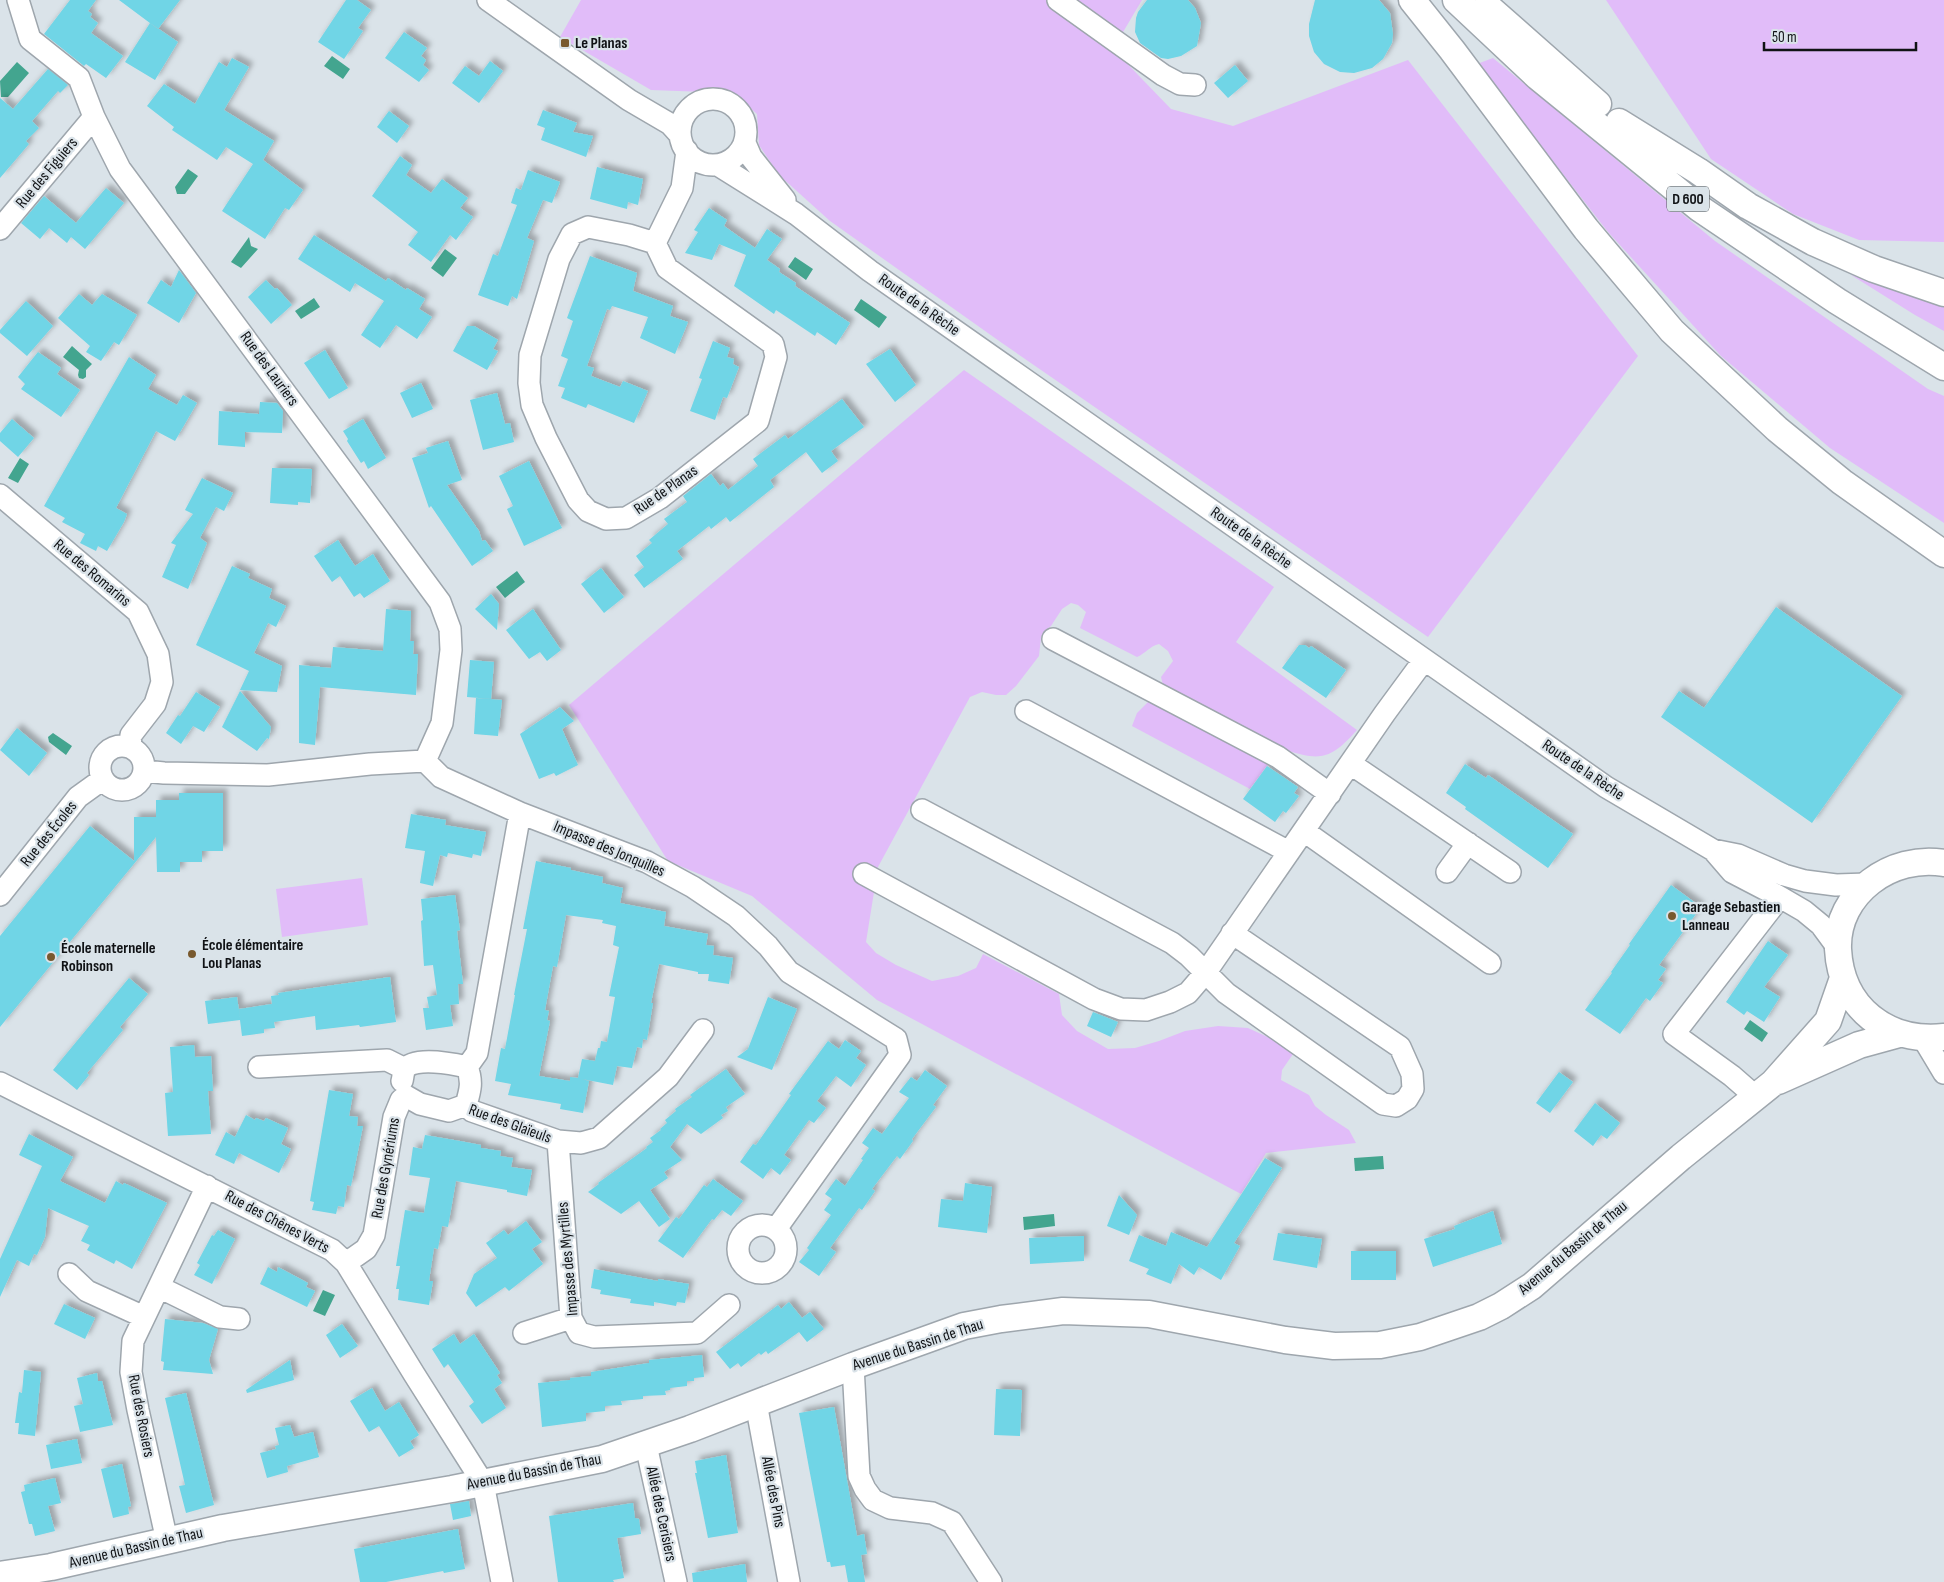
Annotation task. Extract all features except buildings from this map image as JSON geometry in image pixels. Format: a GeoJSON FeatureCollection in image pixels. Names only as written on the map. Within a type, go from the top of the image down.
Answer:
{"type":"FeatureCollection","features":[{"type":"Feature","properties":{"kind":"main road"},"geometry":{"type":"LineString","coordinates":[[1412,0],[1586,228],[1672,331],[1777,429],[1827,471],[1944,554]]}},
{"type":"Feature","properties":{"kind":"main road","name":"D 600"},"geometry":{"type":"LineString","coordinates":[[1456,0],[1538,77],[1699,208],[1836,302],[1944,367]]}},
{"type":"Feature","properties":{"kind":"main road","name":"D 600"},"geometry":{"type":"LineString","coordinates":[[1481,0],[1619,122],[1702,189],[1844,290],[1944,349]]}},
{"type":"Feature","properties":{"kind":"main road"},"geometry":{"type":"LineString","coordinates":[[1619,122],[1698,171],[1748,206],[1813,242],[1874,269],[1944,294]]}},
{"type":"Feature","properties":{"kind":"main road"},"geometry":{"type":"LineString","coordinates":[[1922,1036],[1875,1021],[1856,1002],[1843,978],[1838,948],[1842,924],[1852,902],[1867,884],[1886,870],[1908,862],[1931,860],[1944,863]]}},
{"type":"Feature","properties":{"kind":"main road","name":"Avenue du Bassin de Thau"},"geometry":{"type":"LineString","coordinates":[[0,1575],[51,1567],[223,1528],[483,1483],[602,1459],[646,1445],[964,1326],[1001,1318],[1063,1311],[1149,1314],[1285,1340],[1334,1346],[1380,1344],[1420,1337],[1479,1317],[1501,1306],[1532,1286],[1681,1157],[1764,1090],[1828,1021],[1843,978]]}},
{"type":"Feature","properties":{"kind":"main road","name":"Avenue du Bassin de Thau"},"geometry":{"type":"LineString","coordinates":[[1764,1090],[1859,1045],[1922,1036]]}},
{"type":"Feature","properties":{"kind":"street","name":"Rue des Lauriers"},"geometry":{"type":"LineString","coordinates":[[18,0],[30,39],[79,78],[94,117],[120,169],[440,602],[450,629],[451,650],[442,723],[425,760]]}},
{"type":"Feature","properties":{"kind":"street"},"geometry":{"type":"LineString","coordinates":[[488,0],[629,100],[670,124],[702,163],[715,165]]}},
{"type":"Feature","properties":{"kind":"street"},"geometry":{"type":"LineString","coordinates":[[1058,0],[1163,75],[1180,84],[1195,85]]}},
{"type":"Feature","properties":{"kind":"street"},"geometry":{"type":"LineString","coordinates":[[629,100],[672,108],[692,106],[712,98],[723,100],[733,105],[740,112],[747,132],[745,143],[734,157],[715,165],[700,179],[682,188]]}},
{"type":"Feature","properties":{"kind":"street"},"geometry":{"type":"LineString","coordinates":[[655,244],[682,188],[684,143],[681,125],[685,114],[692,106]]}},
{"type":"Feature","properties":{"kind":"street","name":"Rue des Figuiers"},"geometry":{"type":"LineString","coordinates":[[0,229],[94,117]]}},
{"type":"Feature","properties":{"kind":"street","name":"Route de la Rèche"},"geometry":{"type":"LineString","coordinates":[[745,143],[751,157],[796,214]]}},
{"type":"Feature","properties":{"kind":"street","name":"Route de la Rèche"},"geometry":{"type":"LineString","coordinates":[[715,165],[796,214],[870,271],[1606,787],[1713,850],[1732,872],[1804,911],[1821,925],[1838,948]]}},
{"type":"Feature","properties":{"kind":"street","name":"Rue de Planas"},"geometry":{"type":"LineString","coordinates":[[588,228],[629,235],[655,244],[667,268],[773,344],[776,357],[758,421],[660,498],[626,518],[606,519],[588,511],[578,500],[546,438],[532,405],[529,383],[530,355],[560,259],[572,234],[588,228]]}},
{"type":"Feature","properties":{"kind":"street","name":"Rue des Romarins"},"geometry":{"type":"LineString","coordinates":[[0,495],[138,612],[158,654],[162,682],[155,704],[131,735],[130,747]]}},
{"type":"Feature","properties":{"kind":"street"},"geometry":{"type":"LineString","coordinates":[[1053,639],[1278,757],[1330,794]]}},
{"type":"Feature","properties":{"kind":"street"},"geometry":{"type":"LineString","coordinates":[[864,874],[1094,999],[1121,1009],[1146,1010],[1170,1002],[1188,993],[1206,972],[1424,660]]}},
{"type":"Feature","properties":{"kind":"street"},"geometry":{"type":"LineString","coordinates":[[1026,711],[1289,852]]}},
{"type":"Feature","properties":{"kind":"street"},"geometry":{"type":"LineString","coordinates":[[122,745],[130,747],[142,756],[144,771],[142,779],[137,784],[130,789],[122,790],[108,785],[103,779],[100,764],[108,750],[122,745]]}},
{"type":"Feature","properties":{"kind":"street"},"geometry":{"type":"LineString","coordinates":[[144,771],[268,775],[425,760]]}},
{"type":"Feature","properties":{"kind":"street","name":"Impasse des Jonquilles"},"geometry":{"type":"LineString","coordinates":[[425,760],[441,777],[520,813],[647,862],[693,887],[736,916],[768,946],[789,972],[896,1039],[900,1055],[776,1229]]}},
{"type":"Feature","properties":{"kind":"street"},"geometry":{"type":"LineString","coordinates":[[1351,764],[1510,872]]}},
{"type":"Feature","properties":{"kind":"street","name":"Rue des Écoles"},"geometry":{"type":"LineString","coordinates":[[0,894],[78,796],[103,779]]}},
{"type":"Feature","properties":{"kind":"street"},"geometry":{"type":"LineString","coordinates":[[922,810],[1172,943],[1189,956],[1226,993],[1383,1104],[1396,1106],[1407,1099],[1413,1089],[1412,1074],[1400,1047],[1232,933]]}},
{"type":"Feature","properties":{"kind":"street"},"geometry":{"type":"LineString","coordinates":[[467,1067],[477,1053],[520,813]]}},
{"type":"Feature","properties":{"kind":"street"},"geometry":{"type":"LineString","coordinates":[[1304,831],[1490,963]]}},
{"type":"Feature","properties":{"kind":"street"},"geometry":{"type":"LineString","coordinates":[[1448,872],[1468,843]]}},
{"type":"Feature","properties":{"kind":"street","name":"Route de la Rèche"},"geometry":{"type":"LineString","coordinates":[[1713,850],[1738,855],[1784,875],[1805,881],[1836,885],[1867,884]]}},
{"type":"Feature","properties":{"kind":"street"},"geometry":{"type":"LineString","coordinates":[[1764,1090],[1732,1076],[1674,1034],[1780,897]]}},
{"type":"Feature","properties":{"kind":"street","name":"Rue des Glaïeuls"},"geometry":{"type":"LineString","coordinates":[[406,1096],[420,1104],[449,1112],[466,1106],[472,1111],[558,1141],[581,1143],[599,1138],[668,1076],[703,1030]]}},
{"type":"Feature","properties":{"kind":"street"},"geometry":{"type":"LineString","coordinates":[[1922,1036],[1944,1073]]}},
{"type":"Feature","properties":{"kind":"street"},"geometry":{"type":"LineString","coordinates":[[259,1067],[387,1060],[405,1069],[414,1063],[440,1062],[467,1067]]}},
{"type":"Feature","properties":{"kind":"street"},"geometry":{"type":"LineString","coordinates":[[466,1106],[472,1086],[467,1067]]}},
{"type":"Feature","properties":{"kind":"street","name":"Rue des Gynériums"},"geometry":{"type":"LineString","coordinates":[[346,1263],[366,1249],[374,1235],[394,1117],[401,1100],[406,1096],[402,1081],[405,1069]]}},
{"type":"Feature","properties":{"kind":"street","name":"Rue des Chênes Verts"},"geometry":{"type":"LineString","coordinates":[[0,1083],[332,1250],[346,1263],[483,1483]]}},
{"type":"Feature","properties":{"kind":"street","name":"Impasse des Myrtilles"},"geometry":{"type":"LineString","coordinates":[[558,1141],[571,1318],[578,1334],[594,1337],[697,1332],[729,1305]]}},
{"type":"Feature","properties":{"kind":"street","name":"Rue des Rosiers"},"geometry":{"type":"LineString","coordinates":[[167,1540],[131,1372],[133,1342],[207,1186]]}},
{"type":"Feature","properties":{"kind":"street"},"geometry":{"type":"LineString","coordinates":[[69,1274],[87,1290],[144,1317]]}},
{"type":"Feature","properties":{"kind":"street"},"geometry":{"type":"LineString","coordinates":[[159,1286],[220,1317],[238,1319]]}},
{"type":"Feature","properties":{"kind":"street"},"geometry":{"type":"LineString","coordinates":[[524,1333],[571,1318]]}},
{"type":"Feature","properties":{"kind":"street"},"geometry":{"type":"LineString","coordinates":[[853,1366],[859,1476],[872,1500],[890,1508],[932,1513],[952,1522],[991,1582]]}},
{"type":"Feature","properties":{"kind":"street","name":"Allée des Pins"},"geometry":{"type":"LineString","coordinates":[[756,1403],[789,1582]]}},
{"type":"Feature","properties":{"kind":"street","name":"Allée des Cerisiers"},"geometry":{"type":"LineString","coordinates":[[646,1445],[676,1582]]}},
{"type":"Feature","properties":{"kind":"street"},"geometry":{"type":"LineString","coordinates":[[483,1483],[502,1582]]}},
{"type":"Feature","properties":{"kind":"shaded area"},"geometry":{"type":"Polygon","coordinates":[[[581,0],[1142,0],[1113,49],[1171,109],[1233,126],[1408,60],[1638,356],[1428,637],[1002,343],[830,221],[779,175],[759,145],[757,114],[736,95],[651,90],[560,37],[581,0]]]}},
{"type":"Feature","properties":{"kind":"shaded area"},"geometry":{"type":"Polygon","coordinates":[[[1606,0],[1944,0],[1944,242],[1859,240],[1793,214],[1711,159],[1606,0]]]}},
{"type":"Feature","properties":{"kind":"shaded area"},"geometry":{"type":"Polygon","coordinates":[[[332,56],[350,69],[343,79],[324,66],[332,56]]]}},
{"type":"Feature","properties":{"kind":"shaded area"},"geometry":{"type":"Polygon","coordinates":[[[1493,58],[1715,241],[1928,389],[1944,396],[1944,523],[1830,448],[1721,356],[1608,232],[1477,64],[1493,58]]]}},
{"type":"Feature","properties":{"kind":"shaded area"},"geometry":{"type":"Polygon","coordinates":[[[17,62],[29,73],[8,97],[1,97],[0,81],[17,62]]]}},
{"type":"Feature","properties":{"kind":"shaded area"},"geometry":{"type":"Polygon","coordinates":[[[188,169],[198,176],[185,194],[177,194],[175,187],[188,169]]]}},
{"type":"Feature","properties":{"kind":"shaded area"},"geometry":{"type":"Polygon","coordinates":[[[249,237],[251,246],[258,249],[241,268],[231,262],[249,237]]]}},
{"type":"Feature","properties":{"kind":"shaded area"},"geometry":{"type":"Polygon","coordinates":[[[445,249],[457,258],[443,277],[431,268],[445,249]]]}},
{"type":"Feature","properties":{"kind":"shaded area"},"geometry":{"type":"Polygon","coordinates":[[[795,257],[813,269],[806,280],[788,267],[795,257]]]}},
{"type":"Feature","properties":{"kind":"shaded area"},"geometry":{"type":"Polygon","coordinates":[[[1851,275],[1944,304],[1944,331],[1915,315],[1851,275]]]}},
{"type":"Feature","properties":{"kind":"shaded area"},"geometry":{"type":"Polygon","coordinates":[[[314,298],[320,307],[301,319],[295,311],[314,298]]]}},
{"type":"Feature","properties":{"kind":"shaded area"},"geometry":{"type":"Polygon","coordinates":[[[861,299],[887,317],[879,328],[854,310],[861,299]]]}},
{"type":"Feature","properties":{"kind":"shaded area"},"geometry":{"type":"Polygon","coordinates":[[[72,346],[92,364],[86,370],[86,377],[83,379],[79,378],[79,370],[63,357],[72,346]]]}},
{"type":"Feature","properties":{"kind":"shaded area"},"geometry":{"type":"Polygon","coordinates":[[[964,370],[1274,587],[1236,642],[1357,730],[1340,747],[1326,755],[1309,756],[1286,750],[1164,689],[1161,677],[1173,661],[1168,651],[1159,644],[1137,657],[1080,628],[1086,612],[1078,605],[1071,603],[1062,609],[1051,626],[1044,631],[1041,637],[1039,656],[1016,686],[1006,695],[982,692],[970,697],[878,867],[866,942],[876,953],[896,965],[932,981],[958,976],[976,968],[983,954],[1059,994],[1062,1015],[1077,1031],[1108,1049],[1135,1048],[1185,1031],[1218,1026],[1248,1028],[1272,1039],[1293,1054],[1282,1070],[1281,1080],[1309,1095],[1315,1106],[1349,1130],[1356,1143],[1266,1153],[1241,1194],[877,1000],[752,896],[668,861],[569,705],[964,370]]]}},
{"type":"Feature","properties":{"kind":"shaded area"},"geometry":{"type":"Polygon","coordinates":[[[20,458],[29,464],[18,483],[8,478],[20,458]]]}},
{"type":"Feature","properties":{"kind":"shaded area"},"geometry":{"type":"Polygon","coordinates":[[[517,571],[525,582],[505,598],[496,587],[517,571]]]}},
{"type":"Feature","properties":{"kind":"shaded area"},"geometry":{"type":"Polygon","coordinates":[[[1151,699],[1270,762],[1250,789],[1132,726],[1137,713],[1151,699]]]}},
{"type":"Feature","properties":{"kind":"shaded area"},"geometry":{"type":"Polygon","coordinates":[[[53,733],[72,746],[66,755],[49,742],[48,737],[53,733]]]}},
{"type":"Feature","properties":{"kind":"shaded area"},"geometry":{"type":"Polygon","coordinates":[[[362,878],[368,925],[282,937],[276,889],[362,878]]]}},
{"type":"Feature","properties":{"kind":"shaded area"},"geometry":{"type":"Polygon","coordinates":[[[1750,1020],[1768,1033],[1762,1042],[1744,1029],[1750,1020]]]}},
{"type":"Feature","properties":{"kind":"shaded area"},"geometry":{"type":"Polygon","coordinates":[[[1383,1156],[1384,1169],[1355,1171],[1354,1158],[1383,1156]]]}},
{"type":"Feature","properties":{"kind":"shaded area"},"geometry":{"type":"Polygon","coordinates":[[[1054,1214],[1055,1226],[1024,1230],[1023,1217],[1054,1214]]]}},
{"type":"Feature","properties":{"kind":"shaded area"},"geometry":{"type":"Polygon","coordinates":[[[323,1290],[335,1295],[325,1316],[313,1311],[323,1290]]]}},
{"type":"Feature","properties":{"kind":"place","name":"Le Planas"},"geometry":{"type":"Point","coordinates":[565,43]}},
{"type":"Feature","properties":{"kind":"place","name":"Garage Sebastien Lanneau"},"geometry":{"type":"Point","coordinates":[1672,916]}},
{"type":"Feature","properties":{"kind":"place","name":"École élémentaire Lou Planas"},"geometry":{"type":"Point","coordinates":[192,954]}},
{"type":"Feature","properties":{"kind":"place","name":"École maternelle Robinson"},"geometry":{"type":"Point","coordinates":[51,957]}}]}
